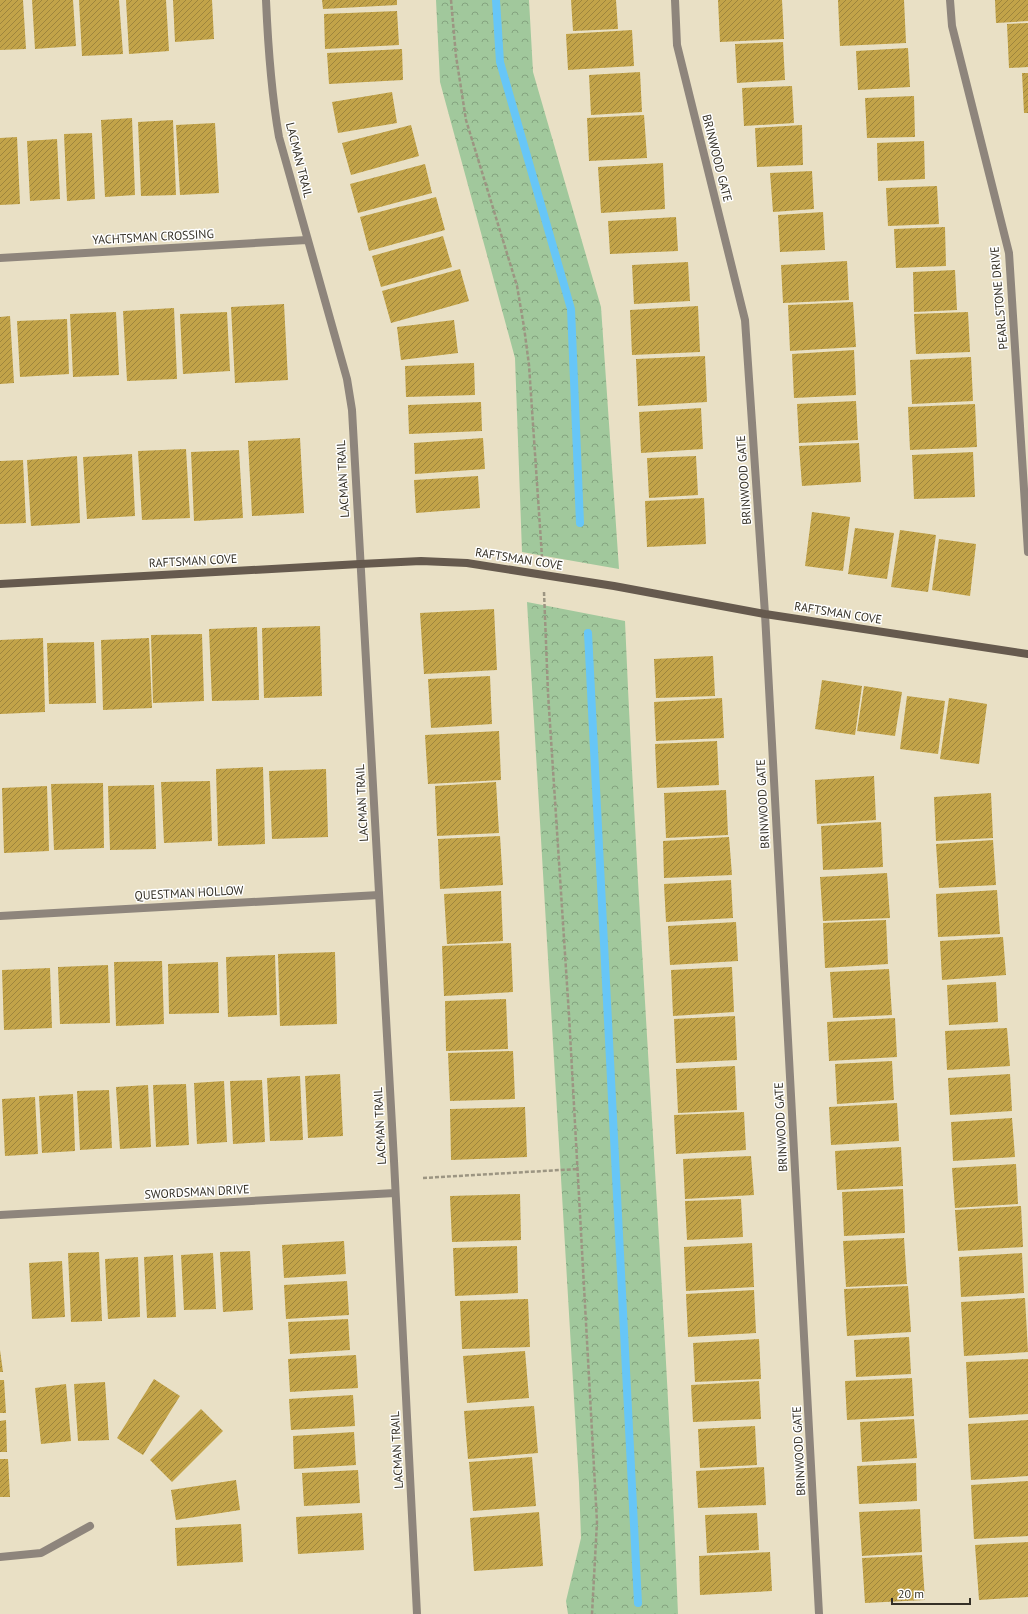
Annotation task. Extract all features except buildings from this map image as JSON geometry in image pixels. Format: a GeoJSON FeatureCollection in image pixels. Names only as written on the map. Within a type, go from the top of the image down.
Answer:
{"type":"FeatureCollection","features":[{"type":"Feature","properties":{"kind":"street","name":"LACMAN TRAIL"},"geometry":{"type":"LineString","coordinates":[[266,0],[268,55],[273,103],[279,136],[348,379],[352,410],[417,1614]]}},
{"type":"Feature","properties":{"kind":"street","name":"BRINWOOD GATE"},"geometry":{"type":"LineString","coordinates":[[675,0],[677,44],[745,320],[765,614],[820,1614]]}},
{"type":"Feature","properties":{"kind":"street","name":"PEARLSTONE DRIVE"},"geometry":{"type":"LineString","coordinates":[[950,0],[952,26],[1009,253],[1028,552]]}},
{"type":"Feature","properties":{"kind":"street","name":"YACHTSMAN CROSSING"},"geometry":{"type":"LineString","coordinates":[[0,258],[308,240]]}},
{"type":"Feature","properties":{"kind":"street","name":"RAFTSMAN COVE"},"geometry":{"type":"LineString","coordinates":[[0,584],[360,564],[421,562],[467,563],[614,586],[765,614],[1028,654]]}},
{"type":"Feature","properties":{"kind":"street","name":"QUESTMAN HOLLOW"},"geometry":{"type":"LineString","coordinates":[[0,916],[379,895]]}},
{"type":"Feature","properties":{"kind":"street","name":"SWORDSMAN DRIVE"},"geometry":{"type":"LineString","coordinates":[[0,1215],[395,1193]]}},
{"type":"Feature","properties":{"kind":"street"},"geometry":{"type":"LineString","coordinates":[[0,1557],[41,1553],[90,1526]]}},
{"type":"Feature","properties":{"kind":"path"},"geometry":{"type":"LineString","coordinates":[[451,0],[456,56],[466,120],[517,286],[529,365],[545,602],[548,693],[570,1015],[597,1522],[592,1614]]}},
{"type":"Feature","properties":{"kind":"path"},"geometry":{"type":"LineString","coordinates":[[423,1178],[578,1169]]}},
{"type":"Feature","properties":{"kind":"green space"},"geometry":{"type":"Polygon","coordinates":[[[436,0],[529,0],[533,72],[601,307],[619,569],[522,552],[515,358],[440,82],[436,0]]]}},
{"type":"Feature","properties":{"kind":"green space"},"geometry":{"type":"Polygon","coordinates":[[[527,602],[625,621],[637,869],[673,1490],[678,1614],[568,1614],[566,1601],[581,1538],[579,1483],[527,602]]]}},
{"type":"Feature","properties":{"kind":"waterway"},"geometry":{"type":"LineString","coordinates":[[496,0],[500,62],[571,309],[580,523]]}},
{"type":"Feature","properties":{"kind":"waterway"},"geometry":{"type":"LineString","coordinates":[[588,633],[638,1603]]}}]}
